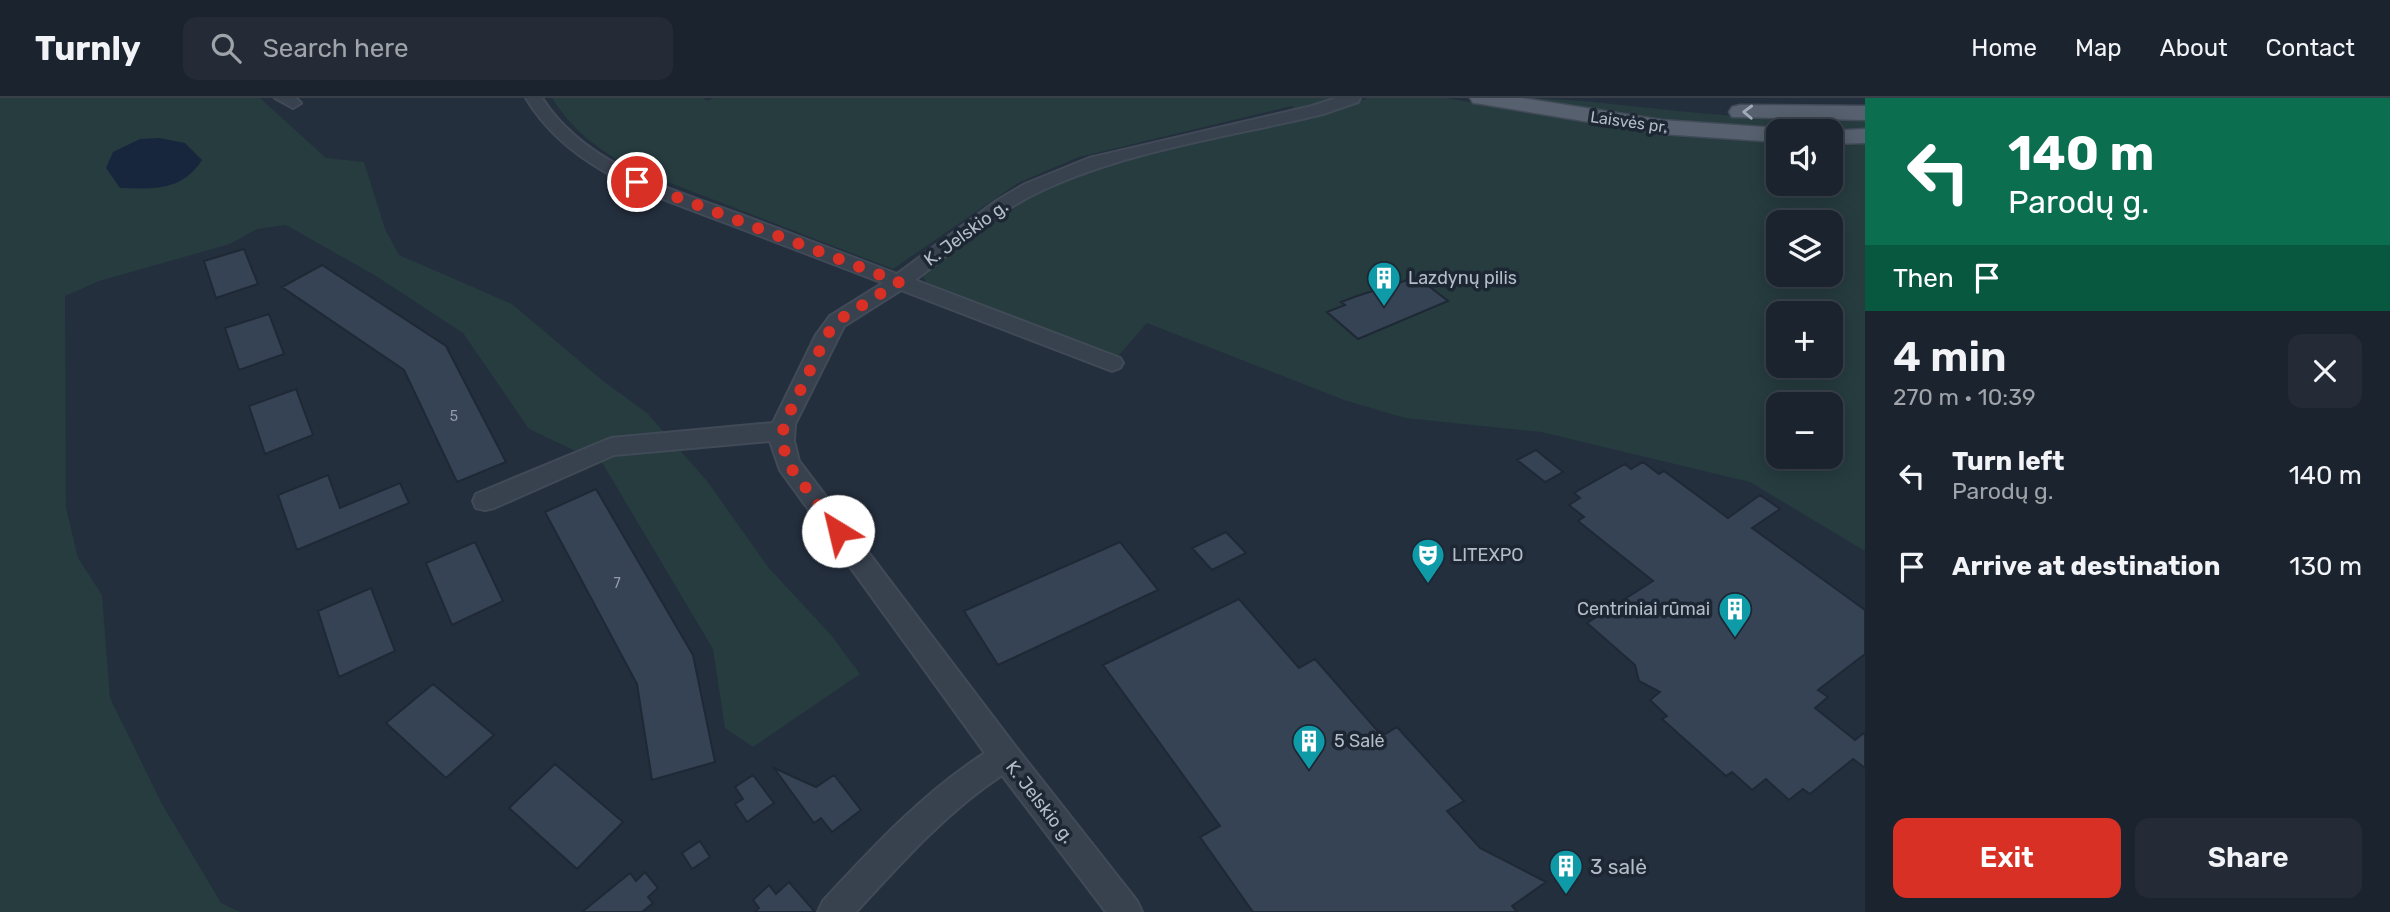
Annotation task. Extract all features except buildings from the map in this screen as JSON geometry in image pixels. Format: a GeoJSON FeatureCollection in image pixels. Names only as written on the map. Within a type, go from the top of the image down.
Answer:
{"type":"FeatureCollection","features":[{"type":"Feature","properties":{"kind":"main road","name":"Laisvės pr."},"geometry":{"type":"LineString","coordinates":[[1481,98],[1662,127],[1766,134]]}},
{"type":"Feature","properties":{"kind":"main road","name":"Laisvės pr."},"geometry":{"type":"LineString","coordinates":[[1595,98],[1728,112],[1865,113]]}},
{"type":"Feature","properties":{"kind":"main road"},"geometry":{"type":"LineString","coordinates":[[1843,137],[1865,136]]}},
{"type":"Feature","properties":{"kind":"street"},"geometry":{"type":"LineString","coordinates":[[534,98],[575,146],[637,182],[1112,363]]}},
{"type":"Feature","properties":{"kind":"street","name":"K. Jelskio g."},"geometry":{"type":"LineString","coordinates":[[1126,912],[1005,756],[788,464],[782,441],[784,424],[837,321],[899,282],[1003,205],[1064,174],[1133,151],[1296,115],[1352,98]]}},
{"type":"Feature","properties":{"kind":"street"},"geometry":{"type":"LineString","coordinates":[[485,501],[611,447],[783,431]]}},
{"type":"Feature","properties":{"kind":"street"},"geometry":{"type":"LineString","coordinates":[[834,912],[895,847],[961,785],[1005,756]]}},
{"type":"Feature","properties":{"kind":"green space"},"geometry":{"type":"Polygon","coordinates":[[[0,98],[260,98],[326,158],[364,162],[385,229],[399,255],[512,304],[603,381],[647,413],[707,481],[768,567],[831,635],[860,674],[753,747],[725,728],[713,649],[603,464],[529,429],[463,333],[376,276],[286,225],[257,229],[230,244],[99,281],[65,296],[66,508],[78,558],[102,595],[110,698],[162,804],[221,903],[240,912],[0,912],[0,98]]]}},
{"type":"Feature","properties":{"kind":"green space"},"geometry":{"type":"Polygon","coordinates":[[[552,98],[703,98],[707,101],[714,98],[1339,98],[1296,110],[1292,106],[1079,157],[1018,183],[893,269],[629,167],[586,137],[568,120],[552,98]]]}},
{"type":"Feature","properties":{"kind":"green space"},"geometry":{"type":"Polygon","coordinates":[[[1367,98],[1446,98],[1631,129],[1766,139],[1766,196],[1843,196],[1843,141],[1865,142],[1865,551],[1750,482],[1541,432],[1405,418],[1344,400],[1147,323],[1118,356],[927,283],[923,277],[928,270],[1020,204],[1060,181],[1126,159],[1328,113],[1367,98]]]}},
{"type":"Feature","properties":{"kind":"green space"},"geometry":{"type":"Polygon","coordinates":[[[1519,98],[1575,100],[1741,116],[1865,117],[1865,130],[1843,130],[1843,119],[1766,119],[1766,128],[1667,123],[1519,98]]]}},
{"type":"Feature","properties":{"kind":"water"},"geometry":{"type":"Polygon","coordinates":[[[159,138],[185,143],[202,160],[186,178],[176,183],[156,188],[120,188],[106,168],[113,152],[140,139],[159,138]]]}},
{"type":"Feature","properties":{"kind":"place","name":"Lazdynų pilis"},"geometry":{"type":"Point","coordinates":[1384,308]}},
{"type":"Feature","properties":{"kind":"place","name":"LITEXPO"},"geometry":{"type":"Point","coordinates":[1428,585]}},
{"type":"Feature","properties":{"kind":"place","name":"Centriniai rūmai"},"geometry":{"type":"Point","coordinates":[1735,639]}},
{"type":"Feature","properties":{"kind":"place","name":"5 Salė"},"geometry":{"type":"Point","coordinates":[1309,771]}},
{"type":"Feature","properties":{"kind":"place","name":"3 salė"},"geometry":{"type":"Point","coordinates":[1566,896]}},
{"type":"Feature","properties":{"kind":"route"},"geometry":{"type":"LineString","coordinates":[[637,182],[899,282],[837,321],[827,335],[784,424],[782,441],[788,464],[838,531]]}}]}
